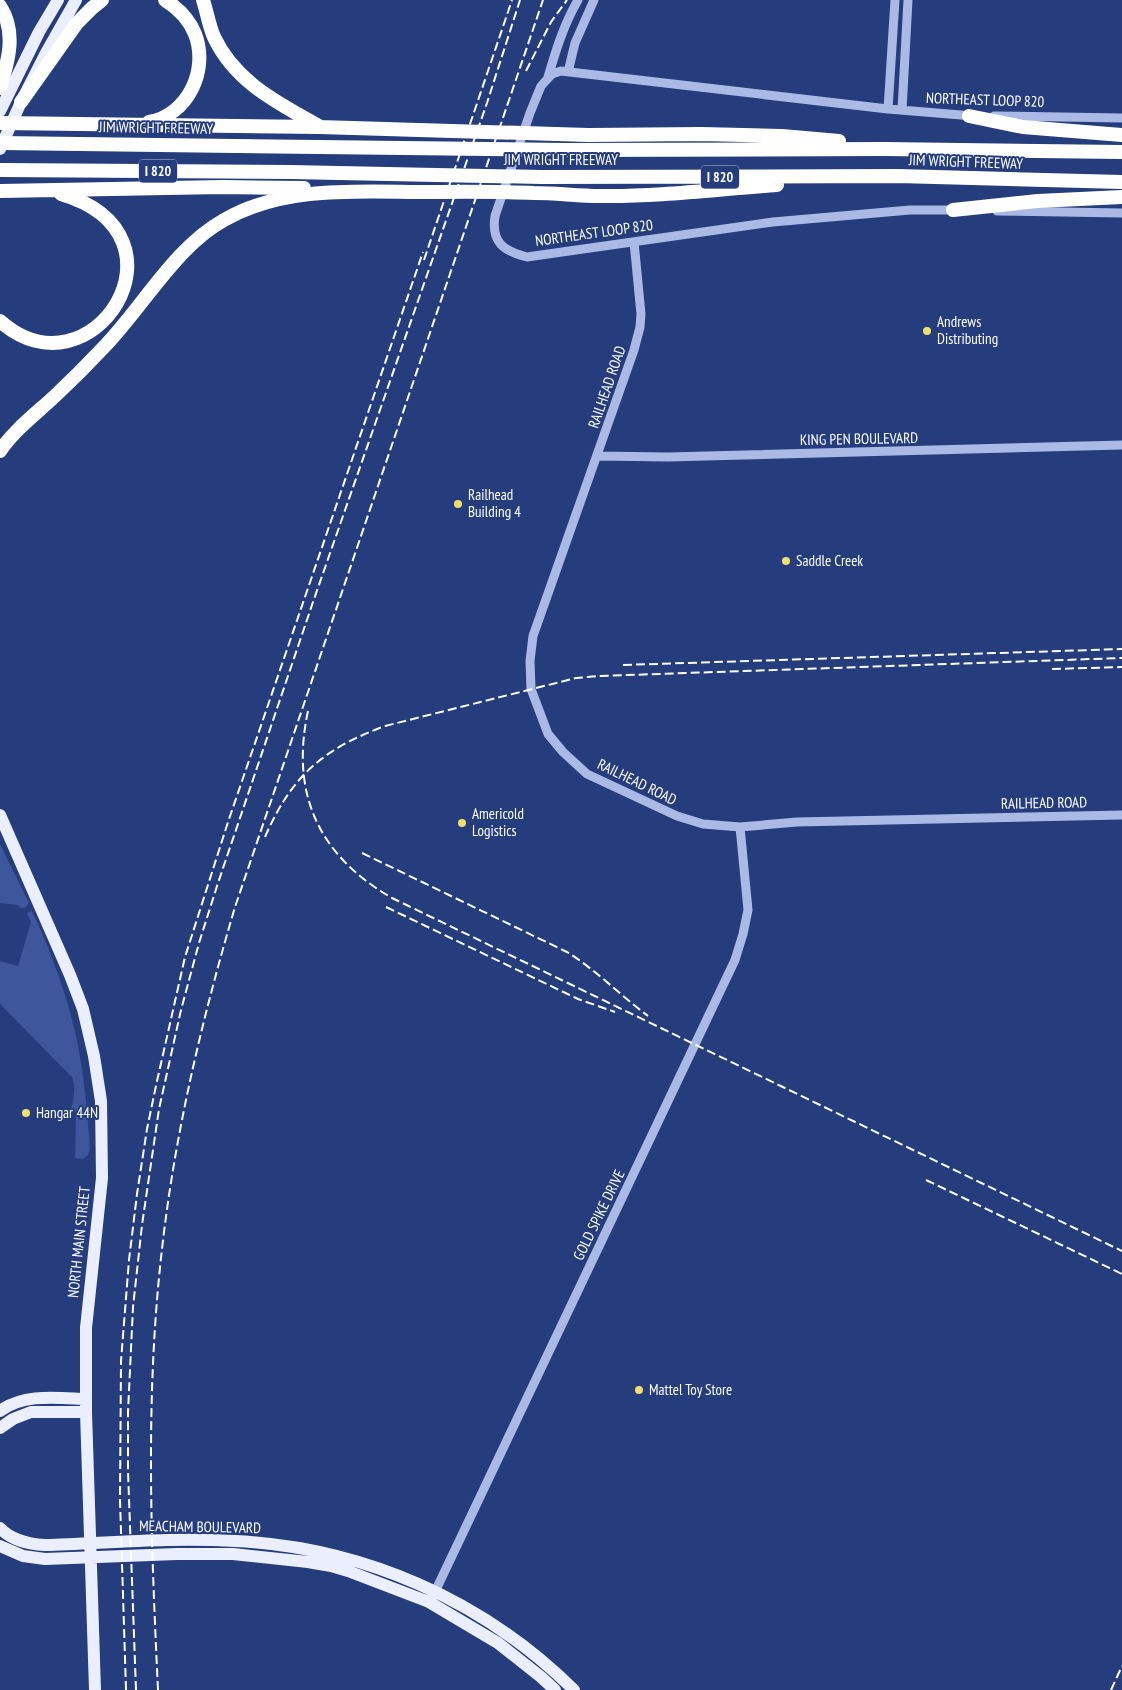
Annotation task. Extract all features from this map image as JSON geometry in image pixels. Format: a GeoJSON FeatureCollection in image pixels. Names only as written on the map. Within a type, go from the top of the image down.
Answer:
{"type":"FeatureCollection","features":[{"type":"Feature","properties":{"kind":"highway"},"geometry":{"type":"LineString","coordinates":[[21,102],[81,19],[102,0]]}},
{"type":"Feature","properties":{"kind":"highway"},"geometry":{"type":"LineString","coordinates":[[122,125],[154,121],[167,116],[177,109],[196,81],[200,60],[195,33],[181,12],[164,0]]}},
{"type":"Feature","properties":{"kind":"highway"},"geometry":{"type":"LineString","coordinates":[[203,0],[214,37],[240,74],[264,94],[322,127]]}},
{"type":"Feature","properties":{"kind":"highway"},"geometry":{"type":"LineString","coordinates":[[0,6],[6,19],[10,46],[0,88]]}},
{"type":"Feature","properties":{"kind":"highway"},"geometry":{"type":"LineString","coordinates":[[969,116],[1023,127],[1122,135]]}},
{"type":"Feature","properties":{"kind":"highway"},"geometry":{"type":"LineString","coordinates":[[0,123],[782,136],[853,142],[884,149]]}},
{"type":"Feature","properties":{"kind":"highway","name":"JIM WRIGHT FREEWAY"},"geometry":{"type":"LineString","coordinates":[[0,143],[565,150],[884,149],[1122,152]]}},
{"type":"Feature","properties":{"kind":"highway","name":"JIM WRIGHT FREEWAY"},"geometry":{"type":"LineString","coordinates":[[0,170],[290,172],[541,177],[898,176],[1122,182]]}},
{"type":"Feature","properties":{"kind":"highway"},"geometry":{"type":"LineString","coordinates":[[0,191],[271,194],[294,196],[354,191],[534,193],[601,196],[898,176]]}},
{"type":"Feature","properties":{"kind":"highway"},"geometry":{"type":"LineString","coordinates":[[0,321],[10,330],[29,339],[53,342],[67,341],[95,329],[104,322],[117,305],[126,278],[126,260],[122,240],[117,230],[100,211],[87,203],[61,194],[20,191]]}},
{"type":"Feature","properties":{"kind":"highway"},"geometry":{"type":"LineString","coordinates":[[0,451],[25,422],[57,395],[104,348],[180,255],[197,238],[225,219],[271,194]]}},
{"type":"Feature","properties":{"kind":"highway"},"geometry":{"type":"LineString","coordinates":[[953,210],[1038,201],[1122,197]]}},
{"type":"Feature","properties":{"kind":"main road"},"geometry":{"type":"LineString","coordinates":[[0,111],[39,32],[58,0]]}},
{"type":"Feature","properties":{"kind":"main road"},"geometry":{"type":"LineString","coordinates":[[0,149],[21,102],[76,0]]}},
{"type":"Feature","properties":{"kind":"main road","name":"NORTH MAIN STREET"},"geometry":{"type":"LineString","coordinates":[[0,815],[70,975],[82,1009],[98,1080],[102,1178],[86,1328],[86,1412],[95,1690]]}},
{"type":"Feature","properties":{"kind":"main road"},"geometry":{"type":"LineString","coordinates":[[0,1411],[28,1399],[86,1399]]}},
{"type":"Feature","properties":{"kind":"main road"},"geometry":{"type":"LineString","coordinates":[[0,1428],[12,1419],[31,1412],[86,1412]]}},
{"type":"Feature","properties":{"kind":"main road","name":"MEACHAM BOULEVARD"},"geometry":{"type":"LineString","coordinates":[[0,1528],[6,1534],[26,1543],[45,1545],[177,1540],[242,1541],[340,1556],[386,1570],[435,1590],[505,1632],[550,1666],[574,1690]]}},
{"type":"Feature","properties":{"kind":"main road","name":"MEACHAM BOULEVARD"},"geometry":{"type":"LineString","coordinates":[[0,1546],[23,1556],[45,1559],[233,1554],[308,1562],[348,1570],[429,1602],[498,1643],[555,1690]]}},
{"type":"Feature","properties":{"kind":"street"},"geometry":{"type":"LineString","coordinates":[[548,77],[557,47],[578,0]]}},
{"type":"Feature","properties":{"kind":"street"},"geometry":{"type":"LineString","coordinates":[[568,72],[575,43],[594,0]]}},
{"type":"Feature","properties":{"kind":"street"},"geometry":{"type":"LineString","coordinates":[[888,109],[895,0]]}},
{"type":"Feature","properties":{"kind":"street"},"geometry":{"type":"LineString","coordinates":[[902,110],[908,0]]}},
{"type":"Feature","properties":{"kind":"street","name":"NORTHEAST LOOP 820"},"geometry":{"type":"LineString","coordinates":[[1122,118],[969,116],[888,109],[561,71],[548,77],[540,86],[495,216],[494,234],[500,245],[527,257],[773,222],[900,211],[1122,213]]}},
{"type":"Feature","properties":{"kind":"street","name":"RAILHEAD ROAD"},"geometry":{"type":"LineString","coordinates":[[634,242],[640,327],[634,350],[534,636],[530,661],[531,690],[540,716],[548,734],[563,752],[587,774],[677,816],[703,824],[740,827],[797,822],[1122,815]]}},
{"type":"Feature","properties":{"kind":"street","name":"KING PEN BOULEVARD"},"geometry":{"type":"LineString","coordinates":[[597,456],[668,458],[1122,445]]}},
{"type":"Feature","properties":{"kind":"street","name":"GOLD SPIKE DRIVE"},"geometry":{"type":"LineString","coordinates":[[429,1602],[734,960],[744,934],[748,910],[740,827]]}},
{"type":"Feature","properties":{"kind":"shaded area"},"geometry":{"type":"Polygon","coordinates":[[[0,844],[29,903],[25,908],[20,908],[18,905],[0,903],[0,844]]]}},
{"type":"Feature","properties":{"kind":"shaded area"},"geometry":{"type":"Polygon","coordinates":[[[32,911],[59,978],[76,1035],[84,1084],[90,1149],[88,1155],[83,1159],[75,1158],[76,1112],[71,1109],[74,1093],[72,1077],[0,1004],[0,961],[18,966],[31,922],[27,913],[32,911]]]}},
{"type":"Feature","properties":{"kind":"railway"},"geometry":{"type":"LineString","coordinates":[[424,260],[512,0]]}},
{"type":"Feature","properties":{"kind":"railway"},"geometry":{"type":"LineString","coordinates":[[136,1690],[128,1471],[128,1412],[133,1307],[142,1225],[159,1109],[181,1010],[218,883],[313,602],[487,103],[520,0]]}},
{"type":"Feature","properties":{"kind":"railway"},"geometry":{"type":"LineString","coordinates":[[158,1690],[151,1470],[153,1359],[162,1249],[174,1162],[191,1076],[235,907],[543,0]]}},
{"type":"Feature","properties":{"kind":"railway"},"geometry":{"type":"LineString","coordinates":[[526,71],[551,22],[567,0]]}},
{"type":"Feature","properties":{"kind":"railway"},"geometry":{"type":"LineString","coordinates":[[126,1690],[120,1500],[121,1361],[129,1260],[147,1129],[185,957],[228,822],[423,252]]}},
{"type":"Feature","properties":{"kind":"railway"},"geometry":{"type":"LineString","coordinates":[[623,665],[1122,649]]}},
{"type":"Feature","properties":{"kind":"railway"},"geometry":{"type":"LineString","coordinates":[[265,837],[275,815],[298,781],[312,767],[344,744],[385,726],[576,678],[1122,658]]}},
{"type":"Feature","properties":{"kind":"railway"},"geometry":{"type":"LineString","coordinates":[[1052,669],[1122,667]]}},
{"type":"Feature","properties":{"kind":"railway"},"geometry":{"type":"LineString","coordinates":[[308,711],[303,741],[303,769],[307,796],[316,820],[329,842],[346,863],[367,881],[392,898],[1122,1251]]}},
{"type":"Feature","properties":{"kind":"railway"},"geometry":{"type":"LineString","coordinates":[[362,853],[567,952],[648,1016]]}},
{"type":"Feature","properties":{"kind":"railway"},"geometry":{"type":"LineString","coordinates":[[386,907],[578,999],[615,1012]]}},
{"type":"Feature","properties":{"kind":"railway"},"geometry":{"type":"LineString","coordinates":[[926,1180],[1122,1274]]}},
{"type":"Feature","properties":{"kind":"railway"},"geometry":{"type":"LineString","coordinates":[[1111,1690],[1122,1666]]}},
{"type":"Feature","properties":{"kind":"place","name":"Andrews Distributing"},"geometry":{"type":"Point","coordinates":[927,331]}},
{"type":"Feature","properties":{"kind":"place","name":"Railhead Building 4"},"geometry":{"type":"Point","coordinates":[458,504]}},
{"type":"Feature","properties":{"kind":"place","name":"Saddle Creek"},"geometry":{"type":"Point","coordinates":[786,561]}},
{"type":"Feature","properties":{"kind":"place","name":"Americold Logistics"},"geometry":{"type":"Point","coordinates":[462,823]}},
{"type":"Feature","properties":{"kind":"place","name":"Hangar 44N"},"geometry":{"type":"Point","coordinates":[26,1113]}},
{"type":"Feature","properties":{"kind":"place","name":"Mattel Toy Store"},"geometry":{"type":"Point","coordinates":[639,1390]}}]}
